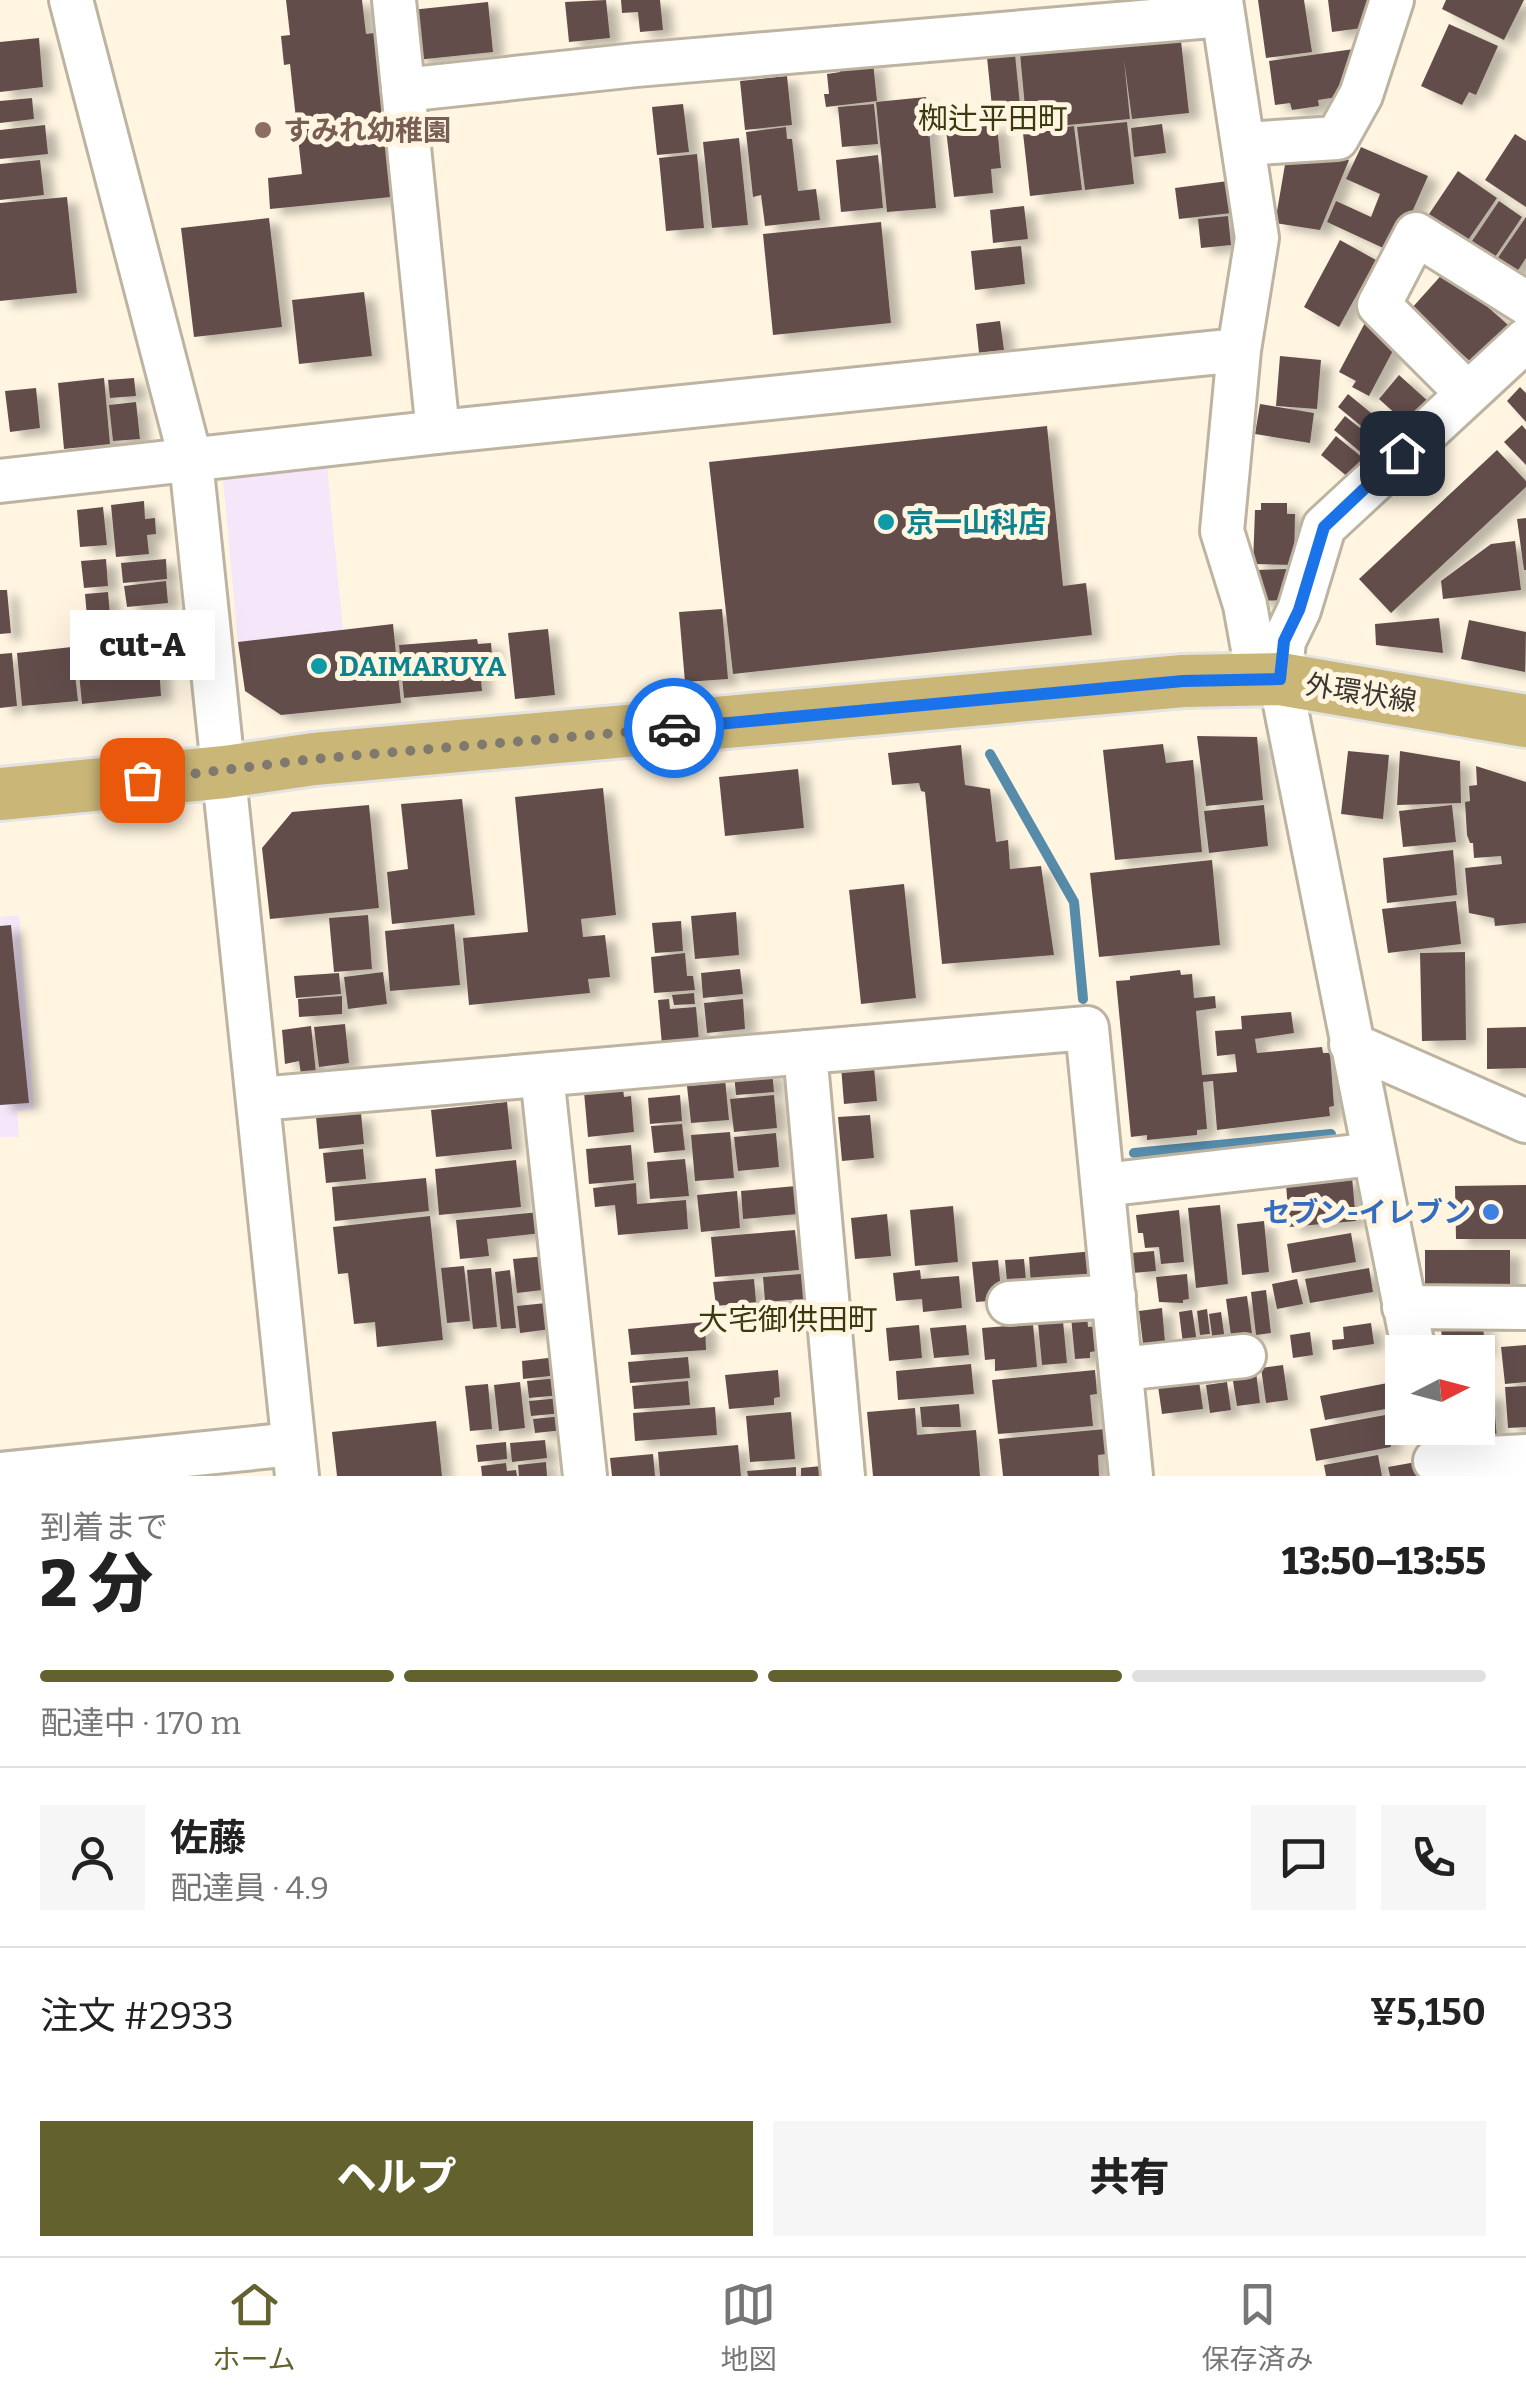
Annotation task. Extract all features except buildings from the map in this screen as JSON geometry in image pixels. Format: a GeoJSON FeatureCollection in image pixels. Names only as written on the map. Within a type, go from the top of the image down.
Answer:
{"type":"FeatureCollection","features":[{"type":"Feature","properties":{"kind":"main road","name":"外環状線"},"geometry":{"type":"LineString","coordinates":[[0,794],[226,772],[314,759],[1183,681],[1280,679],[1526,720]]}},
{"type":"Feature","properties":{"kind":"street"},"geometry":{"type":"LineString","coordinates":[[16,1474],[295,1460],[191,461],[71,0]]}},
{"type":"Feature","properties":{"kind":"street"},"geometry":{"type":"LineString","coordinates":[[394,0],[438,432]]}},
{"type":"Feature","properties":{"kind":"street"},"geometry":{"type":"LineString","coordinates":[[1244,144],[1337,138],[1362,96],[1392,0]]}},
{"type":"Feature","properties":{"kind":"street"},"geometry":{"type":"LineString","coordinates":[[402,90],[1222,8],[1257,238],[1239,350],[1222,531],[1245,605],[1256,666],[1280,679]]}},
{"type":"Feature","properties":{"kind":"street"},"geometry":{"type":"LineString","coordinates":[[1467,394],[1379,305],[1416,234],[1526,303]]}},
{"type":"Feature","properties":{"kind":"street"},"geometry":{"type":"LineString","coordinates":[[1410,1335],[1280,679],[1284,641],[1299,610],[1324,527],[1526,340]]}},
{"type":"Feature","properties":{"kind":"street"},"geometry":{"type":"LineString","coordinates":[[0,481],[1239,350]]}},
{"type":"Feature","properties":{"kind":"street"},"geometry":{"type":"LineString","coordinates":[[259,1099],[1087,1028],[1131,1476]]}},
{"type":"Feature","properties":{"kind":"street"},"geometry":{"type":"LineString","coordinates":[[1352,1044],[1526,1121]]}},
{"type":"Feature","properties":{"kind":"street"},"geometry":{"type":"LineString","coordinates":[[805,1052],[844,1476]]}},
{"type":"Feature","properties":{"kind":"street"},"geometry":{"type":"LineString","coordinates":[[542,1075],[586,1476]]}},
{"type":"Feature","properties":{"kind":"street"},"geometry":{"type":"LineString","coordinates":[[1102,1185],[1374,1154]]}},
{"type":"Feature","properties":{"kind":"street"},"geometry":{"type":"LineString","coordinates":[[1009,1303],[1114,1296]]}},
{"type":"Feature","properties":{"kind":"street"},"geometry":{"type":"LineString","coordinates":[[1404,1307],[1526,1308]]}},
{"type":"Feature","properties":{"kind":"street"},"geometry":{"type":"LineString","coordinates":[[1121,1369],[1244,1356]]}},
{"type":"Feature","properties":{"kind":"street"},"geometry":{"type":"LineString","coordinates":[[1434,1455],[1526,1456]]}},
{"type":"Feature","properties":{"kind":"shaded area"},"geometry":{"type":"Polygon","coordinates":[[[325,445],[343,630],[238,642],[221,457],[325,445]]]}},
{"type":"Feature","properties":{"kind":"shaded area"},"geometry":{"type":"Polygon","coordinates":[[[19,915],[34,1109],[17,1111],[19,1137],[0,1137],[0,917],[19,915]]]}},
{"type":"Feature","properties":{"kind":"waterway"},"geometry":{"type":"LineString","coordinates":[[990,754],[1074,902],[1083,999]]}},
{"type":"Feature","properties":{"kind":"waterway"},"geometry":{"type":"LineString","coordinates":[[1134,1153],[1331,1134]]}},
{"type":"Feature","properties":{"kind":"way so far"},"geometry":{"type":"LineString","coordinates":[[142,780],[314,759],[674,728]]}},
{"type":"Feature","properties":{"kind":"place","name":"すみれ幼稚園"},"geometry":{"type":"Point","coordinates":[263,130]}},
{"type":"Feature","properties":{"kind":"place","name":"京一山科店"},"geometry":{"type":"Point","coordinates":[886,522]}},
{"type":"Feature","properties":{"kind":"place","name":"DAIMARUYA"},"geometry":{"type":"Point","coordinates":[319,666]}},
{"type":"Feature","properties":{"kind":"place","name":"cut-A"},"geometry":{"type":"Point","coordinates":[142,780]}},
{"type":"Feature","properties":{"kind":"place","name":"セブン-イレブン"},"geometry":{"type":"Point","coordinates":[1491,1212]}},
{"type":"Feature","properties":{"kind":"district","name":"椥辻平田町"},"geometry":{"type":"Point","coordinates":[993,119]}},
{"type":"Feature","properties":{"kind":"district","name":"大宅御供田町"},"geometry":{"type":"Point","coordinates":[788,1320]}},
{"type":"Feature","properties":{"kind":"route"},"geometry":{"type":"LineString","coordinates":[[674,728],[1183,681],[1280,679],[1284,641],[1299,610],[1324,527],[1402,453]]}}]}
